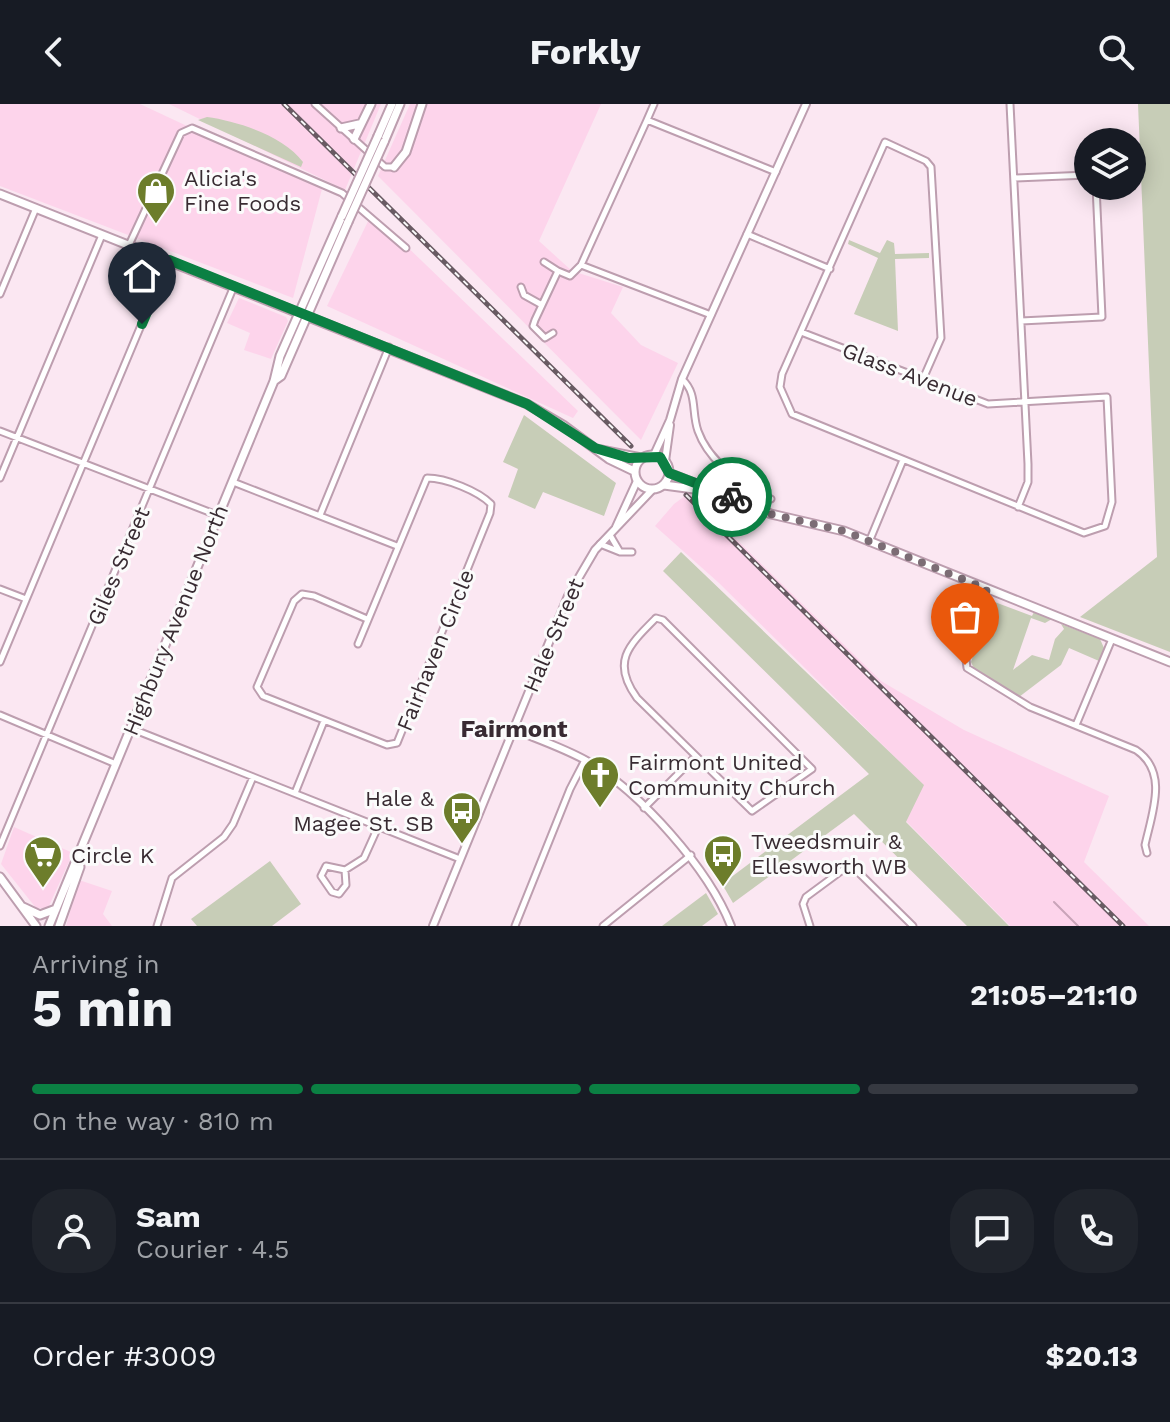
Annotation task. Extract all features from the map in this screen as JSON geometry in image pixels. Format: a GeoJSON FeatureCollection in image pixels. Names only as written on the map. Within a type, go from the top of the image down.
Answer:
{"type":"FeatureCollection","features":[{"type":"Feature","properties":{"kind":"main road"},"geometry":{"type":"LineString","coordinates":[[354,139],[371,104]]}},
{"type":"Feature","properties":{"kind":"main road","name":"Highbury Avenue North"},"geometry":{"type":"LineString","coordinates":[[381,139],[392,104]]}},
{"type":"Feature","properties":{"kind":"main road","name":"Highbury Avenue North"},"geometry":{"type":"LineString","coordinates":[[49,926],[79,860],[130,728],[274,381],[273,373],[299,311],[400,104]]}},
{"type":"Feature","properties":{"kind":"main road"},"geometry":{"type":"LineString","coordinates":[[394,167],[406,152],[422,104]]}},
{"type":"Feature","properties":{"kind":"main road"},"geometry":{"type":"LineString","coordinates":[[341,128],[353,128],[360,123]]}},
{"type":"Feature","properties":{"kind":"main road"},"geometry":{"type":"LineString","coordinates":[[0,194],[309,314],[527,404],[634,471],[637,481],[652,490],[664,485],[729,495]]}},
{"type":"Feature","properties":{"kind":"main road","name":"Highbury Avenue North"},"geometry":{"type":"LineString","coordinates":[[274,381],[281,376],[309,314],[345,219]]}},
{"type":"Feature","properties":{"kind":"main road"},"geometry":{"type":"LineString","coordinates":[[595,448],[641,458],[654,455],[665,461],[669,473],[664,485]]}},
{"type":"Feature","properties":{"kind":"main road"},"geometry":{"type":"LineString","coordinates":[[634,471],[641,458]]}},
{"type":"Feature","properties":{"kind":"main road"},"geometry":{"type":"LineString","coordinates":[[669,473],[771,514],[844,531],[1170,662]]}},
{"type":"Feature","properties":{"kind":"main road","name":"Highbury Avenue North"},"geometry":{"type":"LineString","coordinates":[[59,926],[80,867],[79,860]]}},
{"type":"Feature","properties":{"kind":"main road"},"geometry":{"type":"LineString","coordinates":[[1,881],[36,926]]}},
{"type":"Feature","properties":{"kind":"main road"},"geometry":{"type":"LineString","coordinates":[[21,906],[40,915],[56,908]]}},
{"type":"Feature","properties":{"kind":"street"},"geometry":{"type":"LineString","coordinates":[[315,104],[385,167],[394,167]]}},
{"type":"Feature","properties":{"kind":"street"},"geometry":{"type":"LineString","coordinates":[[544,262],[570,276],[581,265],[654,104]]}},
{"type":"Feature","properties":{"kind":"street"},"geometry":{"type":"LineString","coordinates":[[654,455],[670,420],[682,379],[806,104]]}},
{"type":"Feature","properties":{"kind":"street"},"geometry":{"type":"LineString","coordinates":[[923,379],[941,338],[931,167],[926,161],[885,142],[782,374],[780,387],[792,414],[1018,507],[1028,482],[1010,104]]}},
{"type":"Feature","properties":{"kind":"street"},"geometry":{"type":"LineString","coordinates":[[647,120],[776,172]]}},
{"type":"Feature","properties":{"kind":"street"},"geometry":{"type":"LineString","coordinates":[[129,245],[181,133],[192,128],[342,193],[406,248]]}},
{"type":"Feature","properties":{"kind":"street"},"geometry":{"type":"LineString","coordinates":[[1014,178],[1074,176]]}},
{"type":"Feature","properties":{"kind":"street"},"geometry":{"type":"LineString","coordinates":[[1021,321],[1102,317],[1097,200]]}},
{"type":"Feature","properties":{"kind":"street"},"geometry":{"type":"LineString","coordinates":[[0,294],[36,208]]}},
{"type":"Feature","properties":{"kind":"street"},"geometry":{"type":"LineString","coordinates":[[0,478],[103,234]]}},
{"type":"Feature","properties":{"kind":"street"},"geometry":{"type":"LineString","coordinates":[[747,234],[830,269]]}},
{"type":"Feature","properties":{"kind":"street"},"geometry":{"type":"LineString","coordinates":[[0,662],[169,260]]}},
{"type":"Feature","properties":{"kind":"street"},"geometry":{"type":"LineString","coordinates":[[581,265],[711,315]]}},
{"type":"Feature","properties":{"kind":"street"},"geometry":{"type":"LineString","coordinates":[[553,333],[545,338],[533,326],[558,271]]}},
{"type":"Feature","properties":{"kind":"street","name":"Giles Street"},"geometry":{"type":"LineString","coordinates":[[0,846],[235,286]]}},
{"type":"Feature","properties":{"kind":"street"},"geometry":{"type":"LineString","coordinates":[[521,287],[524,295],[542,305]]}},
{"type":"Feature","properties":{"kind":"street","name":"Glass Avenue"},"geometry":{"type":"LineString","coordinates":[[801,332],[988,404],[1107,397],[1111,514],[1105,526],[1084,533],[1018,507]]}},
{"type":"Feature","properties":{"kind":"street"},"geometry":{"type":"LineString","coordinates":[[320,515],[389,347]]}},
{"type":"Feature","properties":{"kind":"street"},"geometry":{"type":"LineString","coordinates":[[682,379],[693,390],[699,433],[708,446],[745,486],[771,499]]}},
{"type":"Feature","properties":{"kind":"street"},"geometry":{"type":"LineString","coordinates":[[665,461],[670,420]]}},
{"type":"Feature","properties":{"kind":"street"},"geometry":{"type":"LineString","coordinates":[[0,431],[217,515]]}},
{"type":"Feature","properties":{"kind":"street"},"geometry":{"type":"LineString","coordinates":[[869,542],[903,460]]}},
{"type":"Feature","properties":{"kind":"street","name":"Fairhaven Circle"},"geometry":{"type":"LineString","coordinates":[[427,478],[437,478],[484,497],[491,504],[442,637],[397,743],[387,745],[263,696],[257,687],[294,601],[302,594],[367,619],[397,546],[427,478]]}},
{"type":"Feature","properties":{"kind":"street"},"geometry":{"type":"LineString","coordinates":[[232,481],[397,546]]}},
{"type":"Feature","properties":{"kind":"street","name":"Hale Street"},"geometry":{"type":"LineString","coordinates":[[612,533],[637,481]]}},
{"type":"Feature","properties":{"kind":"street","name":"Hale Street"},"geometry":{"type":"LineString","coordinates":[[433,926],[581,570],[600,544],[652,490]]}},
{"type":"Feature","properties":{"kind":"street"},"geometry":{"type":"LineString","coordinates":[[612,533],[620,552]]}},
{"type":"Feature","properties":{"kind":"street"},"geometry":{"type":"LineString","coordinates":[[600,544],[620,552],[632,552]]}},
{"type":"Feature","properties":{"kind":"street"},"geometry":{"type":"LineString","coordinates":[[0,589],[26,599]]}},
{"type":"Feature","properties":{"kind":"street"},"geometry":{"type":"LineString","coordinates":[[987,589],[965,652],[967,668],[1030,707],[1136,750],[1152,767],[1157,786],[1145,845],[1147,853]]}},
{"type":"Feature","properties":{"kind":"street"},"geometry":{"type":"LineString","coordinates":[[656,618],[663,620],[812,769],[752,811],[696,756],[626,683],[622,664],[630,646],[656,618]]}},
{"type":"Feature","properties":{"kind":"street"},"geometry":{"type":"LineString","coordinates":[[358,644],[367,619]]}},
{"type":"Feature","properties":{"kind":"street"},"geometry":{"type":"LineString","coordinates":[[1076,725],[1112,639]]}},
{"type":"Feature","properties":{"kind":"street"},"geometry":{"type":"LineString","coordinates":[[0,715],[116,764]]}},
{"type":"Feature","properties":{"kind":"street"},"geometry":{"type":"LineString","coordinates":[[295,793],[324,721]]}},
{"type":"Feature","properties":{"kind":"street"},"geometry":{"type":"LineString","coordinates":[[130,728],[460,859]]}},
{"type":"Feature","properties":{"kind":"street"},"geometry":{"type":"LineString","coordinates":[[513,729],[585,760],[614,780],[691,855],[722,903],[731,926]]}},
{"type":"Feature","properties":{"kind":"street"},"geometry":{"type":"LineString","coordinates":[[643,809],[696,756]]}},
{"type":"Feature","properties":{"kind":"street"},"geometry":{"type":"LineString","coordinates":[[515,926],[570,789],[585,760]]}},
{"type":"Feature","properties":{"kind":"street"},"geometry":{"type":"LineString","coordinates":[[157,926],[172,878],[224,837],[233,824],[253,777]]}},
{"type":"Feature","properties":{"kind":"street"},"geometry":{"type":"LineString","coordinates":[[345,870],[346,885],[339,894],[332,892],[321,876],[326,866],[345,870],[364,858],[378,827]]}},
{"type":"Feature","properties":{"kind":"street"},"geometry":{"type":"LineString","coordinates":[[603,926],[691,855]]}},
{"type":"Feature","properties":{"kind":"street"},"geometry":{"type":"LineString","coordinates":[[810,926],[803,904],[806,897],[848,866],[861,874],[913,926]]}},
{"type":"Feature","properties":{"kind":"shaded area"},"geometry":{"type":"Polygon","coordinates":[[[0,104],[140,104],[322,189],[293,298],[0,186],[0,104]]]}},
{"type":"Feature","properties":{"kind":"shaded area"},"geometry":{"type":"Polygon","coordinates":[[[169,104],[381,104],[345,190],[169,104]]]}},
{"type":"Feature","properties":{"kind":"shaded area"},"geometry":{"type":"Polygon","coordinates":[[[410,104],[601,104],[539,241],[572,271],[623,287],[611,313],[641,345],[678,363],[641,440],[378,176],[410,104]]]}},
{"type":"Feature","properties":{"kind":"shaded area"},"geometry":{"type":"Polygon","coordinates":[[[372,213],[578,411],[573,418],[327,306],[372,213]]]}},
{"type":"Feature","properties":{"kind":"shaded area"},"geometry":{"type":"Polygon","coordinates":[[[239,298],[286,317],[288,321],[271,359],[244,350],[250,333],[227,323],[239,298]]]}},
{"type":"Feature","properties":{"kind":"shaded area"},"geometry":{"type":"Polygon","coordinates":[[[689,493],[881,681],[964,730],[1109,796],[1084,862],[1149,926],[1010,926],[906,821],[923,785],[719,583],[655,526],[674,504],[689,493]]]}},
{"type":"Feature","properties":{"kind":"shaded area"},"geometry":{"type":"Polygon","coordinates":[[[14,827],[73,853],[48,908],[36,908],[1,864],[14,827]]]}},
{"type":"Feature","properties":{"kind":"shaded area"},"geometry":{"type":"Polygon","coordinates":[[[79,880],[112,891],[103,914],[112,926],[66,926],[79,880]]]}},
{"type":"Feature","properties":{"kind":"green space"},"geometry":{"type":"Polygon","coordinates":[[[1138,104],[1170,104],[1170,652],[1080,617],[1157,557],[1142,200],[1146,200],[1146,128],[1139,128],[1138,104]]]}},
{"type":"Feature","properties":{"kind":"green space"},"geometry":{"type":"Polygon","coordinates":[[[207,117],[246,126],[272,137],[295,153],[303,162],[301,167],[198,120],[207,117]]]}},
{"type":"Feature","properties":{"kind":"green space"},"geometry":{"type":"Polygon","coordinates":[[[849,240],[880,253],[887,240],[894,243],[895,254],[929,253],[929,258],[895,259],[898,331],[854,314],[878,258],[848,244],[849,240]]]}},
{"type":"Feature","properties":{"kind":"green space"},"geometry":{"type":"Polygon","coordinates":[[[524,415],[616,483],[604,516],[543,492],[535,509],[508,497],[518,469],[503,462],[524,415]]]}},
{"type":"Feature","properties":{"kind":"green space"},"geometry":{"type":"Polygon","coordinates":[[[681,552],[924,785],[906,822],[1009,926],[967,926],[854,814],[733,903],[722,884],[869,774],[663,571],[681,552]]]}},
{"type":"Feature","properties":{"kind":"green space"},"geometry":{"type":"Polygon","coordinates":[[[992,601],[1032,616],[1034,612],[1052,619],[1045,623],[1031,618],[1013,670],[1032,655],[1049,660],[1055,639],[1064,629],[1061,624],[1100,639],[1104,648],[1099,661],[1069,648],[1061,665],[1019,697],[992,682],[979,673],[971,662],[992,601]]]}},
{"type":"Feature","properties":{"kind":"green space"},"geometry":{"type":"Polygon","coordinates":[[[270,861],[301,904],[272,926],[197,926],[191,919],[270,861]]]}},
{"type":"Feature","properties":{"kind":"green space"},"geometry":{"type":"Polygon","coordinates":[[[706,893],[718,914],[702,926],[662,926],[706,893]]]}},
{"type":"Feature","properties":{"kind":"waterway"},"geometry":{"type":"LineString","coordinates":[[1054,902],[1078,926]]}},
{"type":"Feature","properties":{"kind":"railway"},"geometry":{"type":"LineString","coordinates":[[284,104],[631,446]]}},
{"type":"Feature","properties":{"kind":"railway"},"geometry":{"type":"LineString","coordinates":[[686,495],[1123,926]]}},
{"type":"Feature","properties":{"kind":"way so far"},"geometry":{"type":"LineString","coordinates":[[732,497],[771,514],[844,531],[987,589],[965,652],[965,665]]}},
{"type":"Feature","properties":{"kind":"place","name":"Alicia's Fine Foods"},"geometry":{"type":"Point","coordinates":[156,225]}},
{"type":"Feature","properties":{"kind":"place","name":"Fairmont United Community Church"},"geometry":{"type":"Point","coordinates":[600,809]}},
{"type":"Feature","properties":{"kind":"place","name":"Hale & Magee St. SB"},"geometry":{"type":"Point","coordinates":[462,845]}},
{"type":"Feature","properties":{"kind":"place","name":"Tweedsmuir & Ellesworth WB"},"geometry":{"type":"Point","coordinates":[723,888]}},
{"type":"Feature","properties":{"kind":"place","name":"Circle K"},"geometry":{"type":"Point","coordinates":[43,889]}},
{"type":"Feature","properties":{"kind":"district","name":"Fairmont"},"geometry":{"type":"Point","coordinates":[514,729]}},
{"type":"Feature","properties":{"kind":"route"},"geometry":{"type":"LineString","coordinates":[[142,324],[169,260],[527,404],[547,414],[595,448],[629,458],[647,455],[660,457],[669,473],[681,475],[732,497]]}}]}
